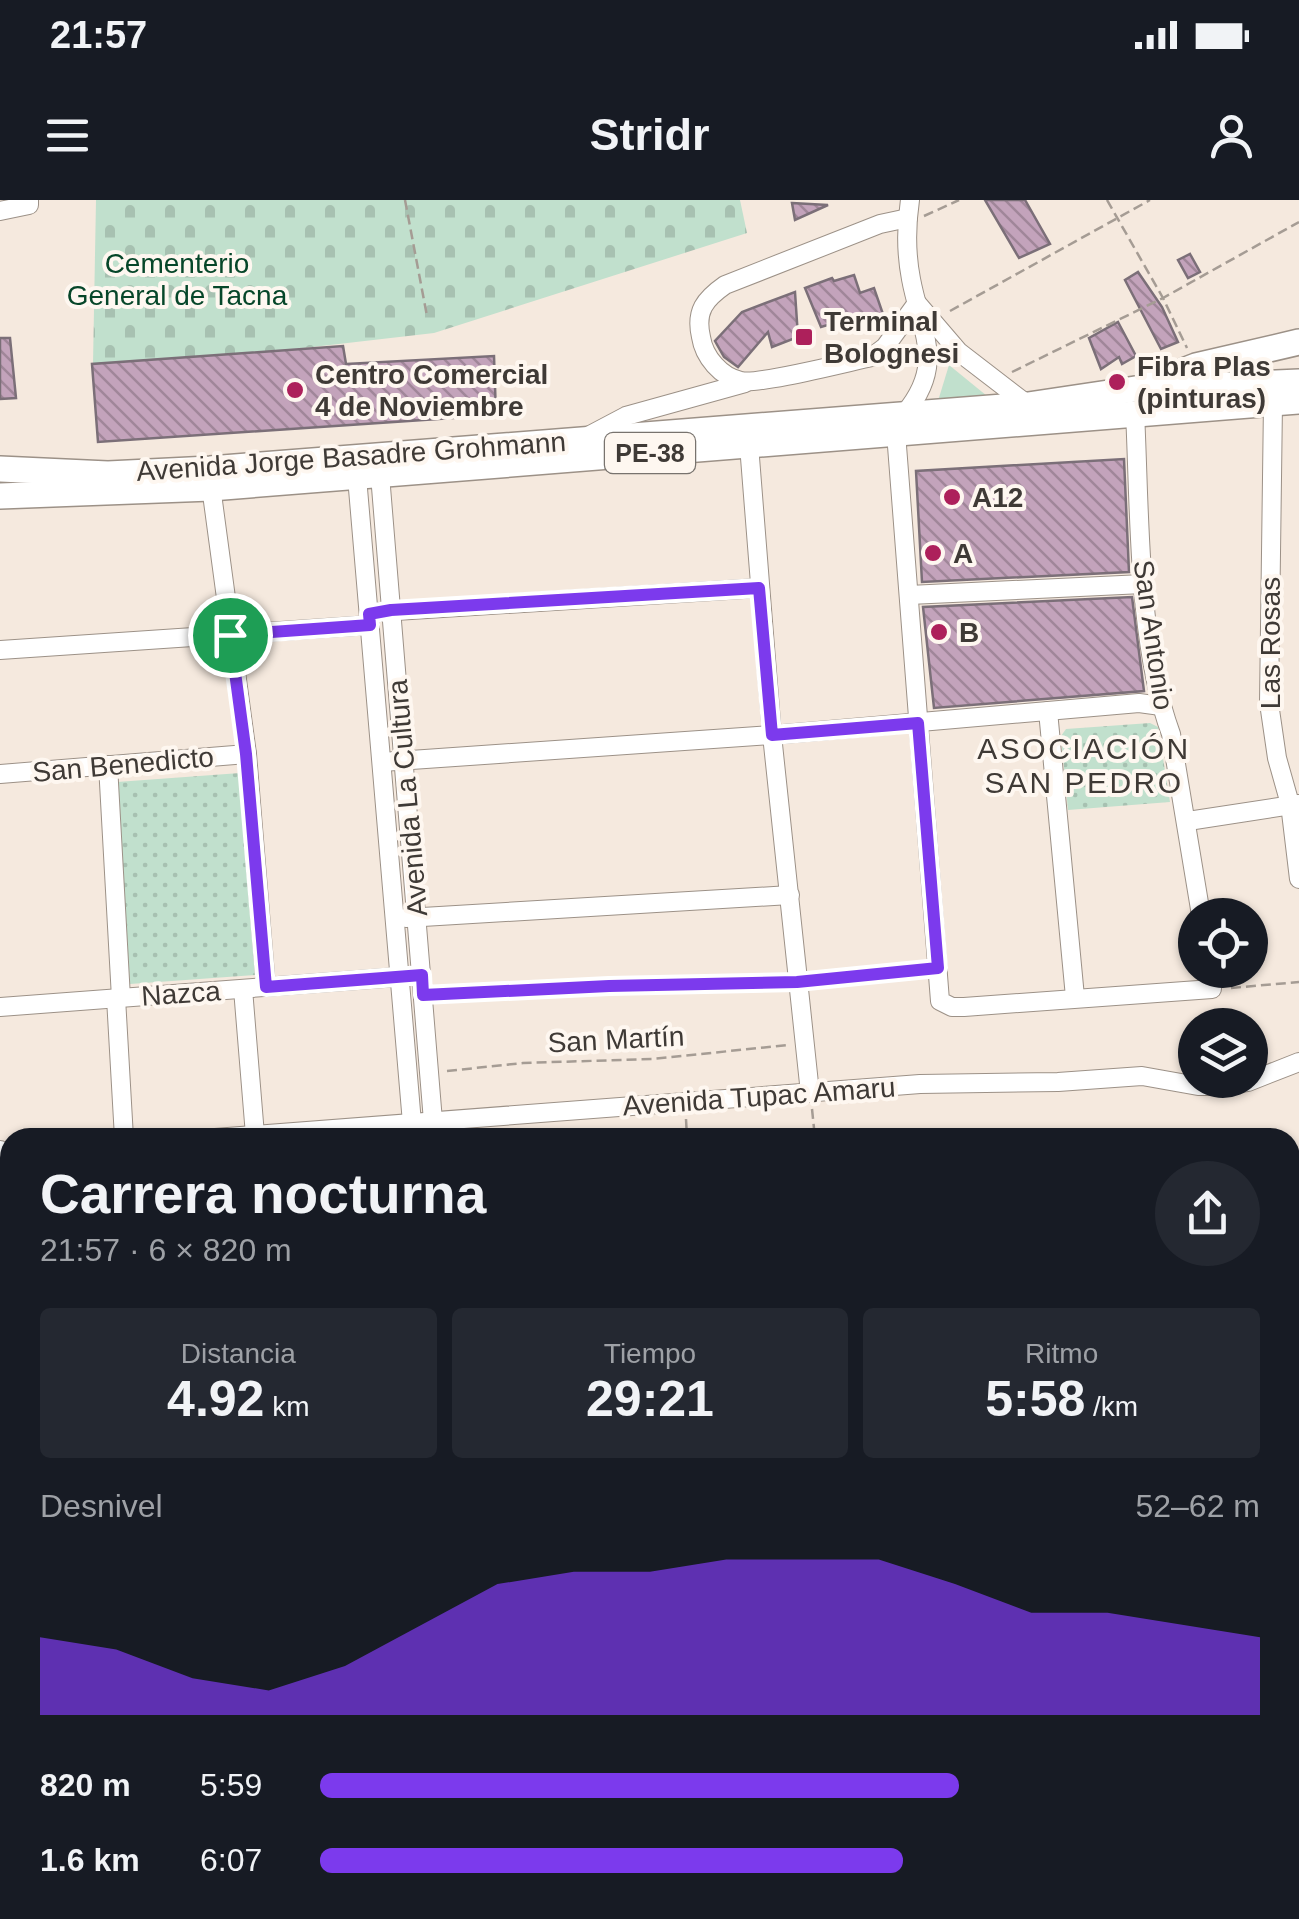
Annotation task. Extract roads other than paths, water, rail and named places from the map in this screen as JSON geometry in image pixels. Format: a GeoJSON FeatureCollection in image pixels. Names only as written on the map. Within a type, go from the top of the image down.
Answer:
{"type":"FeatureCollection","features":[{"type":"Feature","properties":{"kind":"highway"},"geometry":{"type":"LineString","coordinates":[[1135,401],[1196,366],[1299,342]]}},
{"type":"Feature","properties":{"kind":"highway","name":"Avenida Jorge Basadre Grohmann"},"geometry":{"type":"LineString","coordinates":[[0,496],[210,479],[583,439],[901,423],[1299,382]]}},
{"type":"Feature","properties":{"kind":"highway","name":"Avenida Jorge Basadre Grohmann"},"geometry":{"type":"LineString","coordinates":[[0,469],[210,479],[368,476],[749,445],[1028,406],[1135,401],[1286,402]]}},
{"type":"Feature","properties":{"kind":"street"},"geometry":{"type":"LineString","coordinates":[[0,211],[29,205],[30,200]]}},
{"type":"Feature","properties":{"kind":"street"},"geometry":{"type":"LineString","coordinates":[[745,382],[720,370],[706,354],[700,332],[705,300],[725,286],[909,209],[908,257],[916,304],[929,342],[928,368],[920,392],[901,423],[909,594],[940,1001],[964,1007],[1178,984]]}},
{"type":"Feature","properties":{"kind":"street"},"geometry":{"type":"LineString","coordinates":[[916,304],[959,352],[1028,406]]}},
{"type":"Feature","properties":{"kind":"street"},"geometry":{"type":"LineString","coordinates":[[583,439],[626,416],[745,382],[872,357],[885,347],[916,304]]}},
{"type":"Feature","properties":{"kind":"street","name":"San Antonio"},"geometry":{"type":"LineString","coordinates":[[1135,401],[1143,584],[1160,706],[1171,734],[1199,898]]}},
{"type":"Feature","properties":{"kind":"street","name":"Las Rosas"},"geometry":{"type":"LineString","coordinates":[[1286,402],[1269,703],[1277,758],[1294,804],[1299,880]]}},
{"type":"Feature","properties":{"kind":"street"},"geometry":{"type":"LineString","coordinates":[[749,445],[772,735],[810,1092]]}},
{"type":"Feature","properties":{"kind":"street","name":"Avenida La Cultura"},"geometry":{"type":"LineString","coordinates":[[368,476],[391,610],[433,1121]]}},
{"type":"Feature","properties":{"kind":"street","name":"Avenida La Cultura"},"geometry":{"type":"LineString","coordinates":[[368,476],[370,620],[412,1123]]}},
{"type":"Feature","properties":{"kind":"street"},"geometry":{"type":"LineString","coordinates":[[210,479],[246,754],[266,987]]}},
{"type":"Feature","properties":{"kind":"street"},"geometry":{"type":"LineString","coordinates":[[909,594],[1143,584]]}},
{"type":"Feature","properties":{"kind":"street"},"geometry":{"type":"LineString","coordinates":[[0,650],[230,635],[370,620],[391,610],[759,588]]}},
{"type":"Feature","properties":{"kind":"street"},"geometry":{"type":"LineString","coordinates":[[382,762],[1139,704],[1160,706]]}},
{"type":"Feature","properties":{"kind":"street"},"geometry":{"type":"LineString","coordinates":[[1048,711],[1075,997]]}},
{"type":"Feature","properties":{"kind":"street","name":"San Benedicto"},"geometry":{"type":"LineString","coordinates":[[0,774],[246,754]]}},
{"type":"Feature","properties":{"kind":"street"},"geometry":{"type":"LineString","coordinates":[[108,765],[124,1128]]}},
{"type":"Feature","properties":{"kind":"street"},"geometry":{"type":"LineString","coordinates":[[1188,821],[1294,804]]}},
{"type":"Feature","properties":{"kind":"street"},"geometry":{"type":"LineString","coordinates":[[395,919],[790,895]]}},
{"type":"Feature","properties":{"kind":"street","name":"Nazca"},"geometry":{"type":"LineString","coordinates":[[0,1007],[422,975]]}},
{"type":"Feature","properties":{"kind":"street"},"geometry":{"type":"LineString","coordinates":[[242,989],[254,1128]]}},
{"type":"Feature","properties":{"kind":"street","name":"Avenida Tupac Amaru"},"geometry":{"type":"LineString","coordinates":[[341,1128],[920,1084],[1158,1076],[1198,1086],[1225,1086],[1248,1082],[1299,1062]]}},
{"type":"Feature","properties":{"kind":"place","name":"Terminal Bolognesi"},"geometry":{"type":"Point","coordinates":[804,337]}},
{"type":"Feature","properties":{"kind":"place","name":"Fibra Plas (pinturas)"},"geometry":{"type":"Point","coordinates":[1117,382]}},
{"type":"Feature","properties":{"kind":"place","name":"Centro Comercial 4 de Noviembre"},"geometry":{"type":"Point","coordinates":[295,390]}},
{"type":"Feature","properties":{"kind":"place","name":"A12"},"geometry":{"type":"Point","coordinates":[952,497]}},
{"type":"Feature","properties":{"kind":"place","name":"A"},"geometry":{"type":"Point","coordinates":[933,553]}},
{"type":"Feature","properties":{"kind":"place","name":"B"},"geometry":{"type":"Point","coordinates":[939,632]}},
{"type":"Feature","properties":{"kind":"district","name":"ASOCIACIÓN SAN PEDRO"},"geometry":{"type":"Point","coordinates":[1084,766]}},
{"type":"Feature","properties":{"kind":"park label","name":"Cementerio General de Tacna"},"geometry":{"type":"Point","coordinates":[177,279]}}]}
